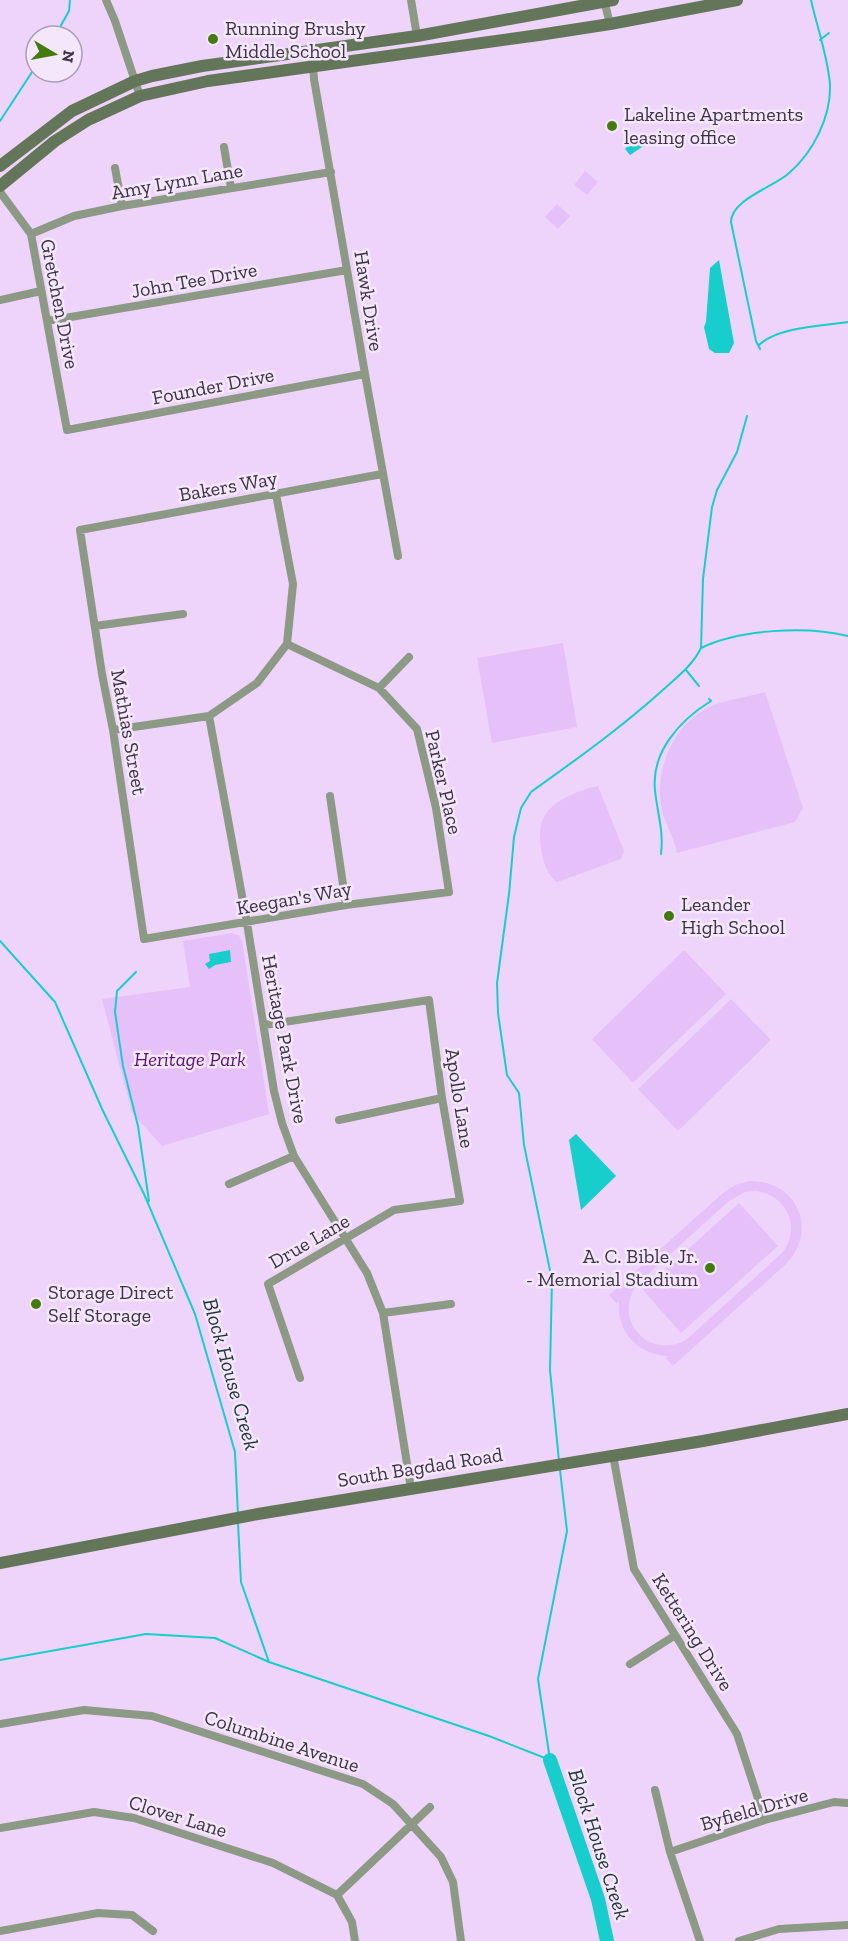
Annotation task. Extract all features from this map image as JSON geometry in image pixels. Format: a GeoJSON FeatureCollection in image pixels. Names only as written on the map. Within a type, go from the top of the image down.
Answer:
{"type":"FeatureCollection","features":[{"type":"Feature","properties":{"kind":"main road"},"geometry":{"type":"LineString","coordinates":[[0,166],[72,111],[135,81],[202,66],[417,36],[607,0]]}},
{"type":"Feature","properties":{"kind":"main road"},"geometry":{"type":"LineString","coordinates":[[0,186],[56,141],[88,120],[140,96],[208,81],[610,24],[737,0]]}},
{"type":"Feature","properties":{"kind":"main road","name":"South Bagdad Road"},"geometry":{"type":"LineString","coordinates":[[0,1563],[258,1514],[848,1414]]}},
{"type":"Feature","properties":{"kind":"street"},"geometry":{"type":"LineString","coordinates":[[106,0],[140,96]]}},
{"type":"Feature","properties":{"kind":"street"},"geometry":{"type":"LineString","coordinates":[[411,0],[417,36]]}},
{"type":"Feature","properties":{"kind":"street"},"geometry":{"type":"LineString","coordinates":[[607,0],[610,24]]}},
{"type":"Feature","properties":{"kind":"street","name":"Hawk Drive"},"geometry":{"type":"LineString","coordinates":[[312,52],[364,374],[398,555]]}},
{"type":"Feature","properties":{"kind":"street"},"geometry":{"type":"LineString","coordinates":[[224,147],[231,188]]}},
{"type":"Feature","properties":{"kind":"street"},"geometry":{"type":"LineString","coordinates":[[115,168],[122,206]]}},
{"type":"Feature","properties":{"kind":"street","name":"Amy Lynn Lane"},"geometry":{"type":"LineString","coordinates":[[31,234],[74,216],[122,206],[331,172]]}},
{"type":"Feature","properties":{"kind":"street","name":"Gretchen Drive"},"geometry":{"type":"LineString","coordinates":[[0,192],[17,212],[31,234],[68,430]]}},
{"type":"Feature","properties":{"kind":"street","name":"John Tee Drive"},"geometry":{"type":"LineString","coordinates":[[47,321],[347,270]]}},
{"type":"Feature","properties":{"kind":"street"},"geometry":{"type":"LineString","coordinates":[[0,300],[41,291]]}},
{"type":"Feature","properties":{"kind":"street","name":"Founder Drive"},"geometry":{"type":"LineString","coordinates":[[68,430],[364,374]]}},
{"type":"Feature","properties":{"kind":"street","name":"Bakers Way"},"geometry":{"type":"LineString","coordinates":[[80,530],[382,474]]}},
{"type":"Feature","properties":{"kind":"street"},"geometry":{"type":"LineString","coordinates":[[113,730],[210,716],[256,683],[287,644],[293,584],[276,494]]}},
{"type":"Feature","properties":{"kind":"street","name":"Mathias Street"},"geometry":{"type":"LineString","coordinates":[[80,530],[144,939]]}},
{"type":"Feature","properties":{"kind":"street"},"geometry":{"type":"LineString","coordinates":[[95,626],[183,614]]}},
{"type":"Feature","properties":{"kind":"street","name":"Parker Place"},"geometry":{"type":"LineString","coordinates":[[287,644],[379,688],[417,729],[436,808],[449,892]]}},
{"type":"Feature","properties":{"kind":"street"},"geometry":{"type":"LineString","coordinates":[[379,688],[409,657]]}},
{"type":"Feature","properties":{"kind":"street","name":"Heritage Park Drive"},"geometry":{"type":"LineString","coordinates":[[210,716],[282,1123],[294,1156],[367,1273],[383,1313],[411,1489]]}},
{"type":"Feature","properties":{"kind":"street"},"geometry":{"type":"LineString","coordinates":[[330,796],[346,906]]}},
{"type":"Feature","properties":{"kind":"street","name":"Keegan's Way"},"geometry":{"type":"LineString","coordinates":[[144,939],[346,906],[449,892]]}},
{"type":"Feature","properties":{"kind":"street","name":"Apollo Lane"},"geometry":{"type":"LineString","coordinates":[[264,1024],[429,1000],[442,1098],[460,1201]]}},
{"type":"Feature","properties":{"kind":"street"},"geometry":{"type":"LineString","coordinates":[[339,1120],[442,1098]]}},
{"type":"Feature","properties":{"kind":"street"},"geometry":{"type":"LineString","coordinates":[[229,1184],[294,1156]]}},
{"type":"Feature","properties":{"kind":"street","name":"Drue Lane"},"geometry":{"type":"LineString","coordinates":[[300,1377],[268,1284],[394,1210],[460,1201]]}},
{"type":"Feature","properties":{"kind":"street"},"geometry":{"type":"LineString","coordinates":[[383,1313],[451,1304]]}},
{"type":"Feature","properties":{"kind":"street","name":"Kettering Drive"},"geometry":{"type":"LineString","coordinates":[[613,1455],[634,1569],[737,1734],[765,1820]]}},
{"type":"Feature","properties":{"kind":"street"},"geometry":{"type":"LineString","coordinates":[[630,1664],[674,1636]]}},
{"type":"Feature","properties":{"kind":"street","name":"Columbine Avenue"},"geometry":{"type":"LineString","coordinates":[[0,1724],[84,1710],[152,1716],[363,1785],[393,1804],[441,1857],[453,1882],[461,1941]]}},
{"type":"Feature","properties":{"kind":"street"},"geometry":{"type":"LineString","coordinates":[[655,1790],[670,1852],[700,1941]]}},
{"type":"Feature","properties":{"kind":"street","name":"Byfield Drive"},"geometry":{"type":"LineString","coordinates":[[670,1852],[765,1820],[834,1802],[848,1803]]}},
{"type":"Feature","properties":{"kind":"street"},"geometry":{"type":"LineString","coordinates":[[356,1941],[352,1922],[337,1895],[430,1807]]}},
{"type":"Feature","properties":{"kind":"street","name":"Clover Lane"},"geometry":{"type":"LineString","coordinates":[[0,1828],[94,1812],[134,1818],[273,1863],[337,1895]]}},
{"type":"Feature","properties":{"kind":"street"},"geometry":{"type":"LineString","coordinates":[[0,1931],[98,1913],[132,1916],[153,1931]]}},
{"type":"Feature","properties":{"kind":"street"},"geometry":{"type":"LineString","coordinates":[[739,1941],[779,1929],[848,1925]]}},
{"type":"Feature","properties":{"kind":"green space"},"geometry":{"type":"Polygon","coordinates":[[[585,171],[598,182],[587,195],[574,185],[585,171]]]}},
{"type":"Feature","properties":{"kind":"green space"},"geometry":{"type":"Polygon","coordinates":[[[557,204],[570,216],[558,229],[545,217],[557,204]]]}},
{"type":"Feature","properties":{"kind":"green space"},"geometry":{"type":"Polygon","coordinates":[[[563,643],[577,727],[492,743],[477,658],[563,643]]]}},
{"type":"Feature","properties":{"kind":"green space"},"geometry":{"type":"Polygon","coordinates":[[[765,692],[803,808],[795,822],[677,853],[662,812],[660,792],[664,763],[676,737],[685,725],[708,708],[765,692]]]}},
{"type":"Feature","properties":{"kind":"green space"},"geometry":{"type":"Polygon","coordinates":[[[598,786],[624,851],[621,859],[557,882],[549,873],[543,858],[540,837],[542,822],[555,804],[584,789],[598,786]]]}},
{"type":"Feature","properties":{"kind":"green space","name":"Heritage Park"},"geometry":{"type":"Polygon","coordinates":[[[232,933],[239,936],[242,941],[269,1114],[162,1146],[132,1113],[102,999],[190,987],[183,941],[232,933]]]}},
{"type":"Feature","properties":{"kind":"green space"},"geometry":{"type":"Polygon","coordinates":[[[684,950],[726,994],[633,1083],[592,1039],[684,950]]]}},
{"type":"Feature","properties":{"kind":"green space"},"geometry":{"type":"Polygon","coordinates":[[[731,999],[771,1040],[678,1131],[638,1089],[731,999]]]}},
{"type":"Feature","properties":{"kind":"green space","name":"A. C. Bible, Jr. - Memorial Stadium"},"geometry":{"type":"Polygon","coordinates":[[[749,1181],[766,1183],[780,1189],[791,1198],[798,1209],[801,1237],[796,1251],[786,1264],[673,1366],[666,1358],[668,1356],[647,1351],[631,1339],[621,1322],[619,1301],[616,1303],[609,1295],[723,1193],[735,1185],[749,1181]],[[756,1191],[745,1192],[729,1201],[637,1284],[630,1298],[631,1323],[647,1341],[659,1345],[672,1345],[686,1340],[783,1252],[791,1232],[791,1223],[783,1205],[767,1194],[756,1191]]]}},
{"type":"Feature","properties":{"kind":"green space","name":"A. C. Bible, Jr. - Memorial Stadium"},"geometry":{"type":"Polygon","coordinates":[[[739,1203],[778,1246],[681,1333],[643,1290],[739,1203]]]}},
{"type":"Feature","properties":{"kind":"shaded area"},"geometry":{"type":"Polygon","coordinates":[[[628,137],[635,138],[634,143],[644,137],[648,143],[630,155],[625,149],[629,145],[624,144],[624,140],[628,137]]]}},
{"type":"Feature","properties":{"kind":"shaded area"},"geometry":{"type":"Polygon","coordinates":[[[719,260],[734,343],[729,353],[715,353],[709,349],[704,327],[710,268],[719,260]]]}},
{"type":"Feature","properties":{"kind":"shaded area"},"geometry":{"type":"Polygon","coordinates":[[[230,950],[231,962],[215,965],[209,969],[205,964],[210,961],[209,954],[230,950]]]}},
{"type":"Feature","properties":{"kind":"shaded area"},"geometry":{"type":"Polygon","coordinates":[[[576,1134],[616,1176],[581,1210],[569,1140],[576,1134]]]}},
{"type":"Feature","properties":{"kind":"waterway","name":"Block House Creek"},"geometry":{"type":"LineString","coordinates":[[62,24],[69,11],[70,0]]}},
{"type":"Feature","properties":{"kind":"waterway"},"geometry":{"type":"LineString","coordinates":[[760,349],[756,341],[731,222],[738,207],[781,179],[797,165],[813,145],[824,122],[830,97],[829,74],[811,0]]}},
{"type":"Feature","properties":{"kind":"waterway"},"geometry":{"type":"LineString","coordinates":[[820,40],[829,33]]}},
{"type":"Feature","properties":{"kind":"waterway","name":"Block House Creek"},"geometry":{"type":"LineString","coordinates":[[0,121],[24,84]]}},
{"type":"Feature","properties":{"kind":"waterway"},"geometry":{"type":"LineString","coordinates":[[759,345],[777,334],[813,326],[848,322]]}},
{"type":"Feature","properties":{"kind":"waterway"},"geometry":{"type":"LineString","coordinates":[[559,1461],[550,1370],[552,1280],[524,1145],[519,1093],[507,1075],[498,1013],[497,983],[514,837],[521,808],[531,792],[632,716],[679,675],[698,654],[701,648],[703,579],[712,507],[717,490],[737,452],[747,416]]}},
{"type":"Feature","properties":{"kind":"waterway"},"geometry":{"type":"LineString","coordinates":[[701,648],[734,637],[773,631],[813,631],[848,636]]}},
{"type":"Feature","properties":{"kind":"waterway"},"geometry":{"type":"LineString","coordinates":[[686,670],[699,686]]}},
{"type":"Feature","properties":{"kind":"waterway"},"geometry":{"type":"LineString","coordinates":[[661,854],[661,829],[655,790],[658,763],[670,738],[679,727],[711,701],[709,699]]}},
{"type":"Feature","properties":{"kind":"waterway","name":"Block House Creek"},"geometry":{"type":"LineString","coordinates":[[0,941],[55,1002],[103,1111],[144,1194],[195,1314],[235,1452],[238,1515]]}},
{"type":"Feature","properties":{"kind":"waterway"},"geometry":{"type":"LineString","coordinates":[[136,972],[117,991],[115,1012],[123,1066],[138,1126],[149,1201]]}},
{"type":"Feature","properties":{"kind":"waterway"},"geometry":{"type":"LineString","coordinates":[[550,1760],[538,1679],[567,1531],[560,1470]]}},
{"type":"Feature","properties":{"kind":"waterway","name":"Block House Creek"},"geometry":{"type":"LineString","coordinates":[[238,1523],[241,1582],[269,1662],[489,1736],[550,1760]]}},
{"type":"Feature","properties":{"kind":"waterway"},"geometry":{"type":"LineString","coordinates":[[0,1660],[146,1634],[215,1638],[269,1662]]}},
{"type":"Feature","properties":{"kind":"waterway","name":"Block House Creek"},"geometry":{"type":"LineString","coordinates":[[550,1760],[598,1899],[607,1941]]}},
{"type":"Feature","properties":{"kind":"place","name":"Running Brushy Middle School"},"geometry":{"type":"Point","coordinates":[213,39]}},
{"type":"Feature","properties":{"kind":"place","name":"Lakeline Apartments leasing office"},"geometry":{"type":"Point","coordinates":[612,126]}},
{"type":"Feature","properties":{"kind":"place","name":"Leander High School"},"geometry":{"type":"Point","coordinates":[669,916]}},
{"type":"Feature","properties":{"kind":"place","name":"A. C. Bible, Jr. - Memorial Stadium"},"geometry":{"type":"Point","coordinates":[710,1268]}},
{"type":"Feature","properties":{"kind":"place","name":"Storage Direct Self Storage"},"geometry":{"type":"Point","coordinates":[36,1304]}}]}
